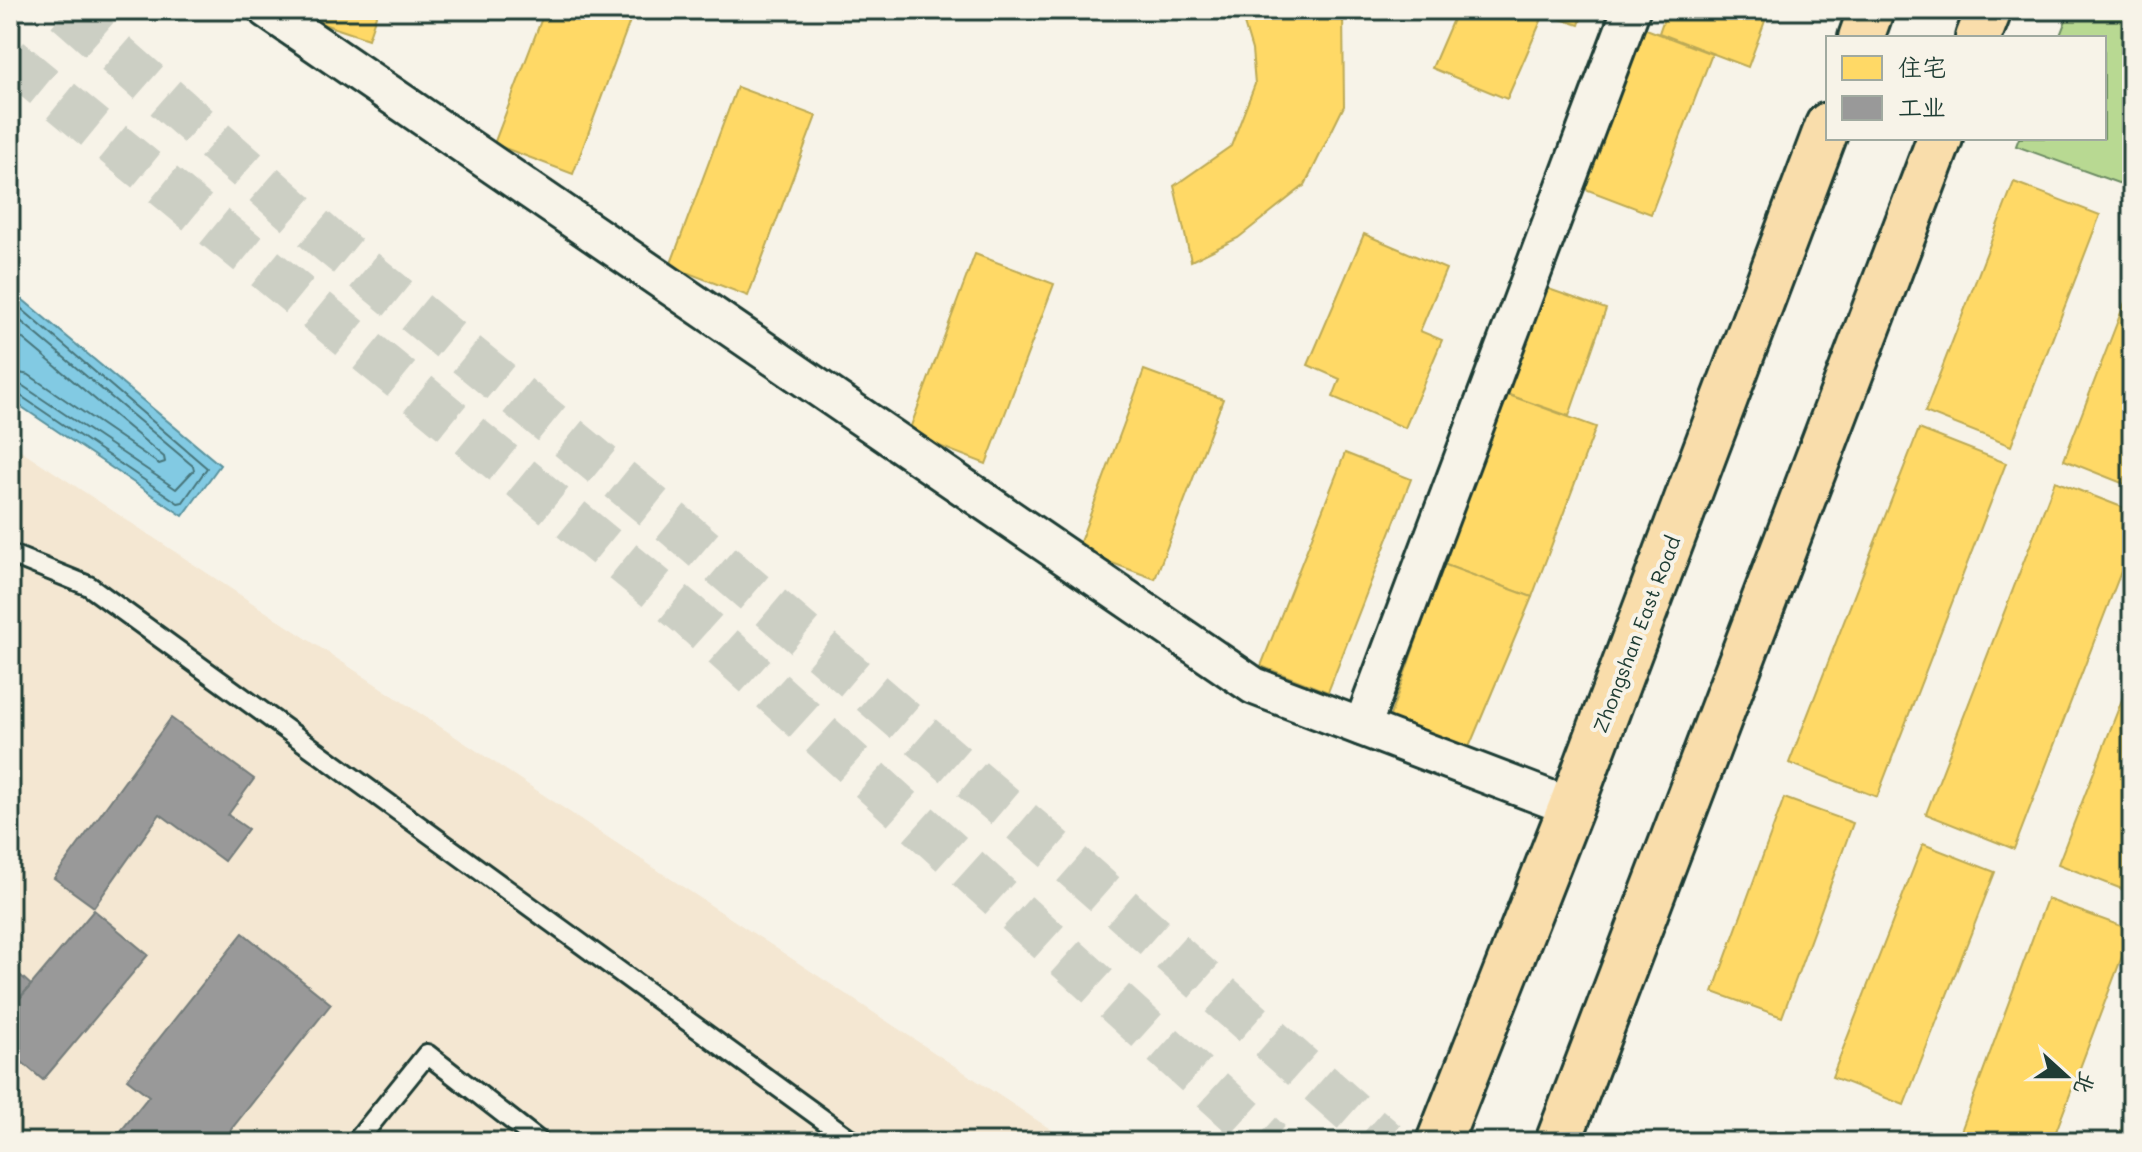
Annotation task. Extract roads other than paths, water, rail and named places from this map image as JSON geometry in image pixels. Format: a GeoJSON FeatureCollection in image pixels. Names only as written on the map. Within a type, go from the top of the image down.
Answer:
{"type":"FeatureCollection","features":[{"type":"Feature","properties":{"kind":"main road"},"geometry":{"type":"LineString","coordinates":[[1862,36],[1871,10]]}},
{"type":"Feature","properties":{"kind":"main road"},"geometry":{"type":"LineString","coordinates":[[1979,36],[1989,10]]}},
{"type":"Feature","properties":{"kind":"main road","name":"Zhongshan East Road"},"geometry":{"type":"LineString","coordinates":[[1439,1142],[1571,807],[1826,130]]}},
{"type":"Feature","properties":{"kind":"main road"},"geometry":{"type":"LineString","coordinates":[[1558,1142],[1939,140]]}},
{"type":"Feature","properties":{"kind":"street"},"geometry":{"type":"LineString","coordinates":[[267,10],[1254,686],[1571,807]]}},
{"type":"Feature","properties":{"kind":"street"},"geometry":{"type":"LineString","coordinates":[[1362,727],[1631,10]]}},
{"type":"Feature","properties":{"kind":"lane"},"geometry":{"type":"LineString","coordinates":[[10,554],[89,586],[854,1142]]}},
{"type":"Feature","properties":{"kind":"lane"},"geometry":{"type":"LineString","coordinates":[[356,1142],[427,1054],[540,1142]]}},
{"type":"Feature","properties":{"kind":"water"},"geometry":{"type":"Polygon","coordinates":[[[10,289],[220,465],[183,516],[10,399],[10,289]]]}},
{"type":"Feature","properties":{"kind":"tunnel"},"geometry":{"type":"LineString","coordinates":[[66,10],[327,240],[676,526],[1071,864],[1386,1142]]}},
{"type":"Feature","properties":{"kind":"tunnel"},"geometry":{"type":"LineString","coordinates":[[10,59],[688,615],[1270,1142]]}}]}
